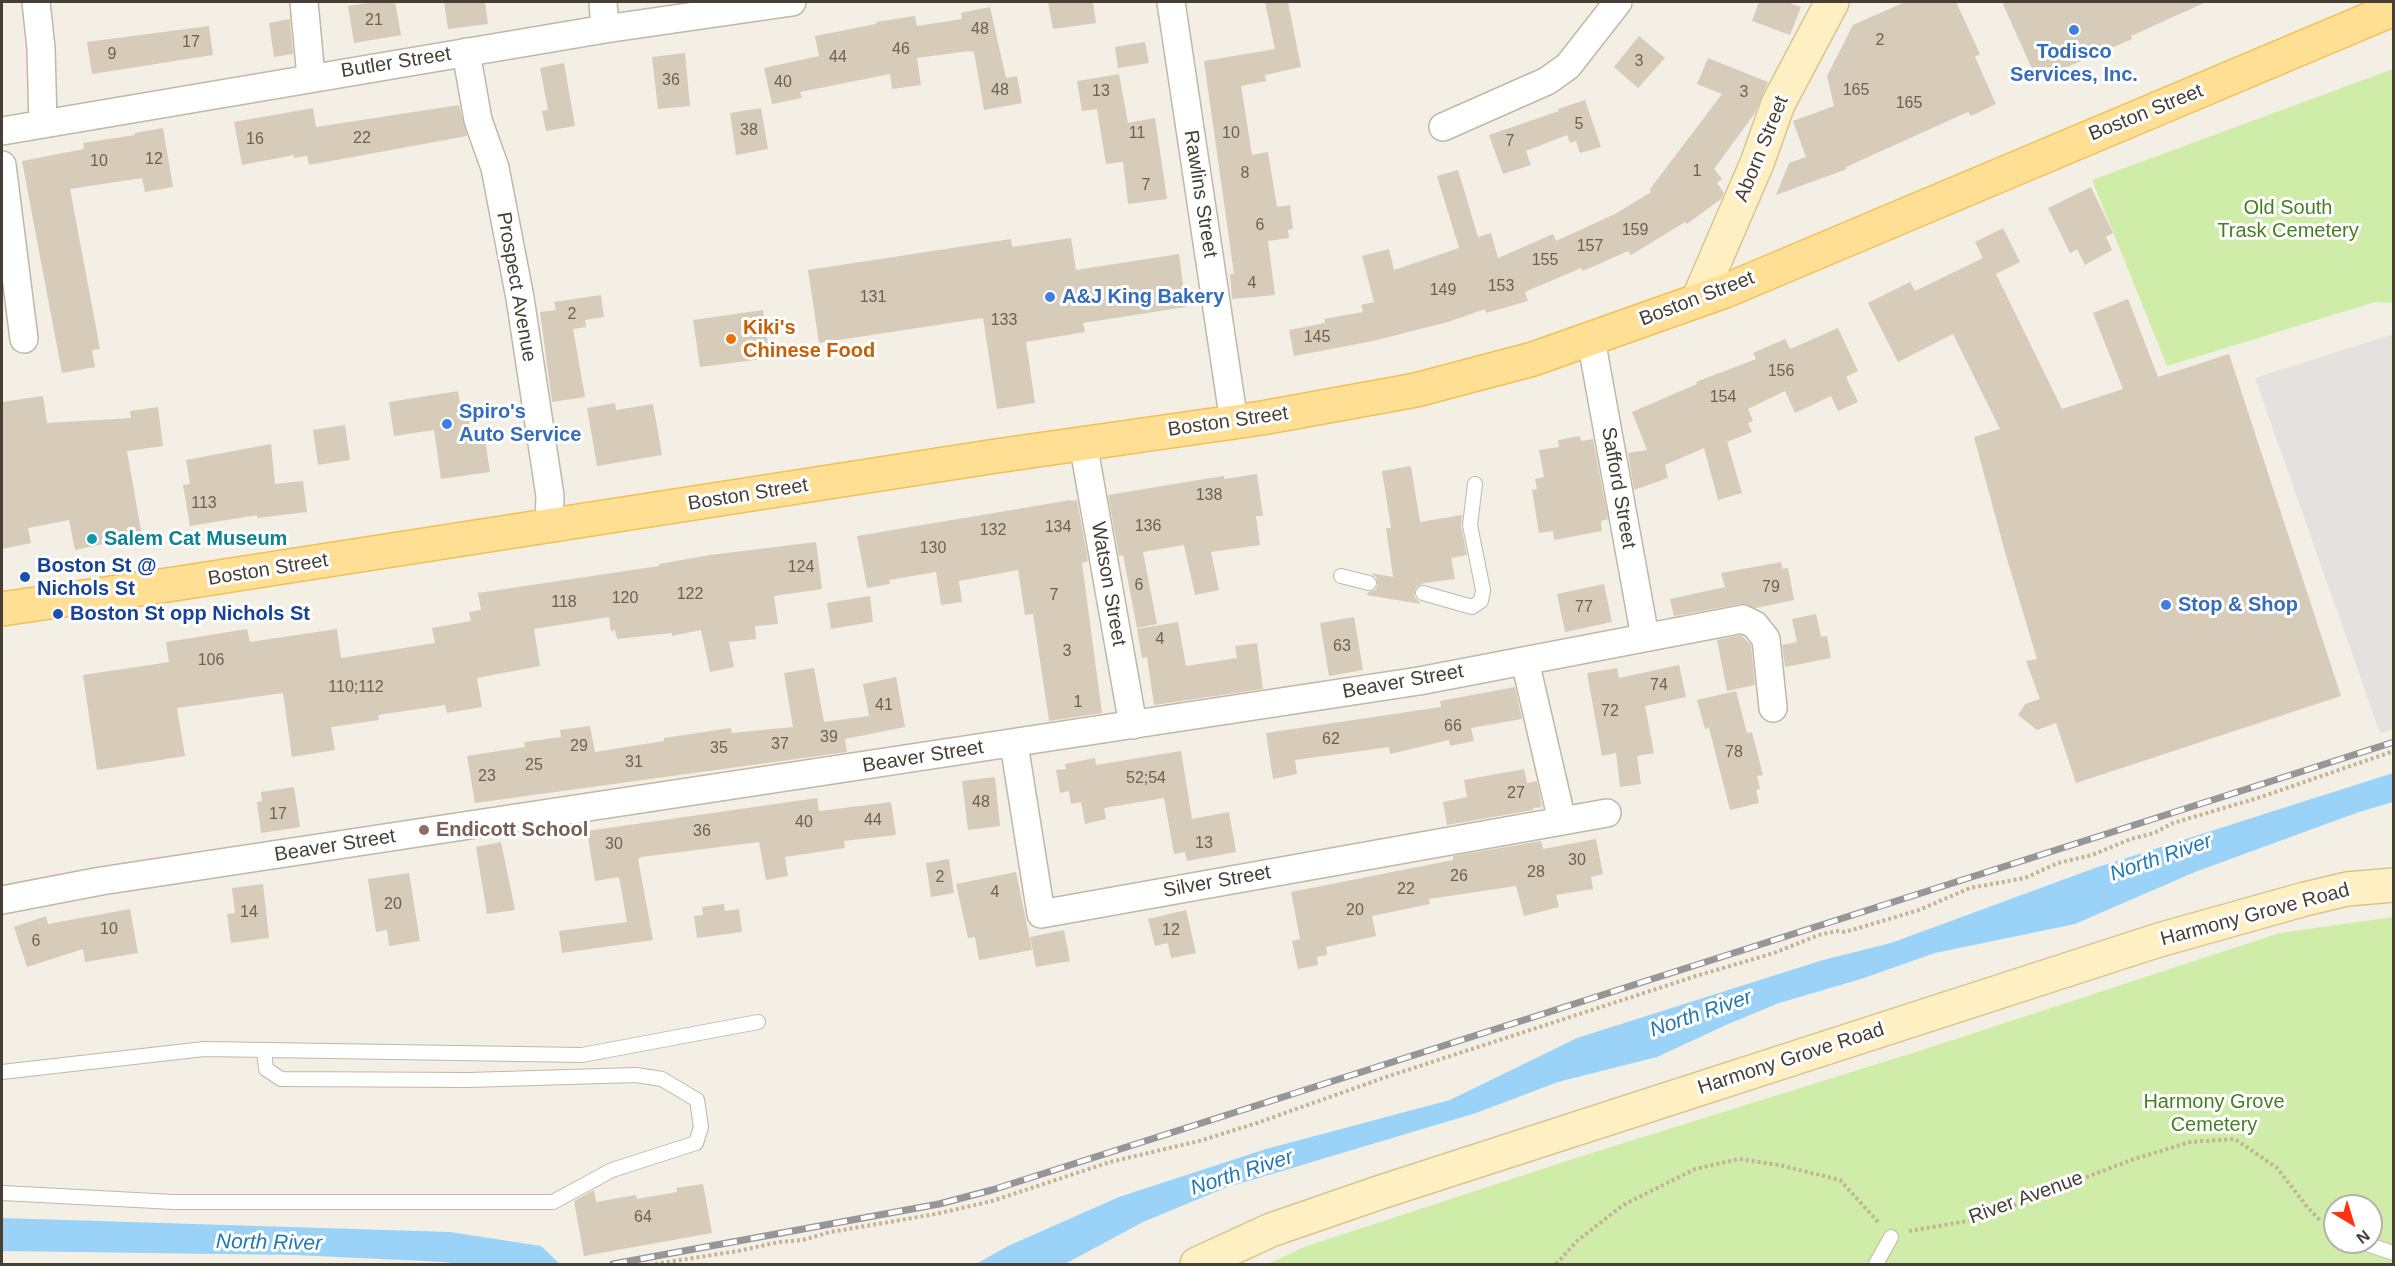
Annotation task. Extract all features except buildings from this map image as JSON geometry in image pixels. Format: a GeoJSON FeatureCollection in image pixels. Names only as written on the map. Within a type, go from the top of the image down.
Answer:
{"type":"FeatureCollection","features":[{"type":"Feature","properties":{"kind":"main road","name":"Boston Street"},"geometry":{"type":"LineString","coordinates":[[2,609],[1083,443],[1234,422],[1416,390],[1533,359],[1698,300],[2394,9]]}},
{"type":"Feature","properties":{"kind":"street"},"geometry":{"type":"LineString","coordinates":[[36,2],[41,48],[43,124]]}},
{"type":"Feature","properties":{"kind":"street"},"geometry":{"type":"LineString","coordinates":[[304,2],[311,77]]}},
{"type":"Feature","properties":{"kind":"street"},"geometry":{"type":"LineString","coordinates":[[603,2],[605,29]]}},
{"type":"Feature","properties":{"kind":"street","name":"Butler Street"},"geometry":{"type":"LineString","coordinates":[[2,131],[311,77],[605,29],[792,2]]}},
{"type":"Feature","properties":{"kind":"street","name":"Rawlins Street"},"geometry":{"type":"LineString","coordinates":[[1171,2],[1234,422]]}},
{"type":"Feature","properties":{"kind":"street"},"geometry":{"type":"LineString","coordinates":[[1443,127],[1547,81],[1568,66],[1618,2]]}},
{"type":"Feature","properties":{"kind":"street","name":"Aborn Street"},"geometry":{"type":"LineString","coordinates":[[1698,300],[1757,164],[1778,104],[1833,2]]}},
{"type":"Feature","properties":{"kind":"street","name":"Prospect Avenue"},"geometry":{"type":"LineString","coordinates":[[466,52],[478,120],[495,168],[520,298],[550,496],[549,526]]}},
{"type":"Feature","properties":{"kind":"street"},"geometry":{"type":"LineString","coordinates":[[2,165],[24,339]]}},
{"type":"Feature","properties":{"kind":"street","name":"Safford Street"},"geometry":{"type":"LineString","coordinates":[[1591,339],[1645,638]]}},
{"type":"Feature","properties":{"kind":"street","name":"Watson Street"},"geometry":{"type":"LineString","coordinates":[[1083,443],[1133,725]]}},
{"type":"Feature","properties":{"kind":"street","name":"Beaver Street"},"geometry":{"type":"LineString","coordinates":[[2,900],[53,889],[1419,681],[1743,619],[1755,625],[1766,639],[1773,708]]}},
{"type":"Feature","properties":{"kind":"street"},"geometry":{"type":"LineString","coordinates":[[1525,661],[1562,821]]}},
{"type":"Feature","properties":{"kind":"street","name":"Silver Street"},"geometry":{"type":"LineString","coordinates":[[1014,744],[1041,914],[1607,813]]}},
{"type":"Feature","properties":{"kind":"street","name":"Harmony Grove Road"},"geometry":{"type":"LineString","coordinates":[[1197,1264],[1271,1230],[1381,1192],[2159,940],[2315,896],[2347,889],[2394,885]]}},
{"type":"Feature","properties":{"kind":"lane"},"geometry":{"type":"LineString","coordinates":[[1423,593],[1472,607],[1481,601],[1483,590],[1470,525],[1475,484]]}},
{"type":"Feature","properties":{"kind":"lane"},"geometry":{"type":"LineString","coordinates":[[1341,576],[1369,583]]}},
{"type":"Feature","properties":{"kind":"lane"},"geometry":{"type":"LineString","coordinates":[[2,1072],[204,1049],[582,1055],[758,1022]]}},
{"type":"Feature","properties":{"kind":"lane"},"geometry":{"type":"LineString","coordinates":[[2,1193],[174,1202],[553,1202],[612,1170],[696,1143],[701,1127],[697,1100],[662,1079],[636,1074],[468,1080],[281,1078],[266,1069],[264,1050]]}},
{"type":"Feature","properties":{"kind":"lane"},"geometry":{"type":"LineString","coordinates":[[1876,1264],[1891,1237]]}},
{"type":"Feature","properties":{"kind":"path"},"geometry":{"type":"LineString","coordinates":[[656,1264],[802,1240],[830,1232],[958,1209],[992,1201],[1110,1162],[1199,1141],[1386,1077],[1696,976],[1774,953],[1819,935],[1837,931],[1845,932],[1918,910],[1970,888],[2025,878],[2046,867],[2092,855],[2154,833],[2173,823],[2261,797],[2394,751]]}},
{"type":"Feature","properties":{"kind":"path","name":"River Avenue"},"geometry":{"type":"LineString","coordinates":[[1891,1237],[1914,1229],[1979,1219],[2131,1160],[2190,1142],[2235,1139],[2277,1168],[2308,1208],[2323,1222]]}},
{"type":"Feature","properties":{"kind":"path"},"geometry":{"type":"LineString","coordinates":[[1556,1264],[1577,1241],[1623,1205],[1695,1169],[1739,1159],[1779,1165],[1840,1180],[1891,1237]]}},
{"type":"Feature","properties":{"kind":"green space","name":"Old South Trask Cemetery"},"geometry":{"type":"Polygon","coordinates":[[[2393,69],[2393,303],[2375,302],[2167,366],[2092,180],[2393,69]]]}},
{"type":"Feature","properties":{"kind":"green space","name":"Harmony Grove Cemetery"},"geometry":{"type":"Polygon","coordinates":[[[2393,917],[2393,1264],[1268,1264],[1304,1247],[1582,1156],[1919,1051],[2280,933],[2393,917]]]}},
{"type":"Feature","properties":{"kind":"shaded area"},"geometry":{"type":"Polygon","coordinates":[[[2393,334],[2394,729],[2380,733],[2255,378],[2393,334]]]}},
{"type":"Feature","properties":{"kind":"water","name":"North River"},"geometry":{"type":"Polygon","coordinates":[[[2393,773],[2393,802],[2359,812],[2195,872],[2075,924],[1935,953],[1861,979],[1779,1003],[1657,1057],[1558,1082],[1476,1113],[1225,1188],[1143,1222],[1065,1264],[976,1264],[1008,1246],[1119,1197],[1266,1149],[1450,1100],[1577,1038],[1823,960],[1891,943],[2095,868],[2393,773]]]}},
{"type":"Feature","properties":{"kind":"water","name":"North River"},"geometry":{"type":"Polygon","coordinates":[[[2,1218],[450,1232],[541,1246],[560,1264],[459,1264],[295,1255],[2,1251],[2,1218]]]}},
{"type":"Feature","properties":{"kind":"railway"},"geometry":{"type":"LineString","coordinates":[[613,1264],[939,1204],[992,1190],[2394,742]]}},
{"type":"Feature","properties":{"kind":"place","name":"Todisco Services, Inc."},"geometry":{"type":"Point","coordinates":[2074,30]}},
{"type":"Feature","properties":{"kind":"place","name":"A&J King Bakery"},"geometry":{"type":"Point","coordinates":[1050,297]}},
{"type":"Feature","properties":{"kind":"place","name":"Kiki's Chinese Food"},"geometry":{"type":"Point","coordinates":[731,339]}},
{"type":"Feature","properties":{"kind":"place","name":"Spiro's Auto Service"},"geometry":{"type":"Point","coordinates":[447,424]}},
{"type":"Feature","properties":{"kind":"place","name":"Salem Cat Museum"},"geometry":{"type":"Point","coordinates":[92,539]}},
{"type":"Feature","properties":{"kind":"place","name":"Boston St @ Nichols St"},"geometry":{"type":"Point","coordinates":[25,577]}},
{"type":"Feature","properties":{"kind":"place","name":"Stop & Shop"},"geometry":{"type":"Point","coordinates":[2166,605]}},
{"type":"Feature","properties":{"kind":"place","name":"Boston St opp Nichols St"},"geometry":{"type":"Point","coordinates":[58,614]}},
{"type":"Feature","properties":{"kind":"place","name":"Endicott School"},"geometry":{"type":"Point","coordinates":[424,830]}}]}
